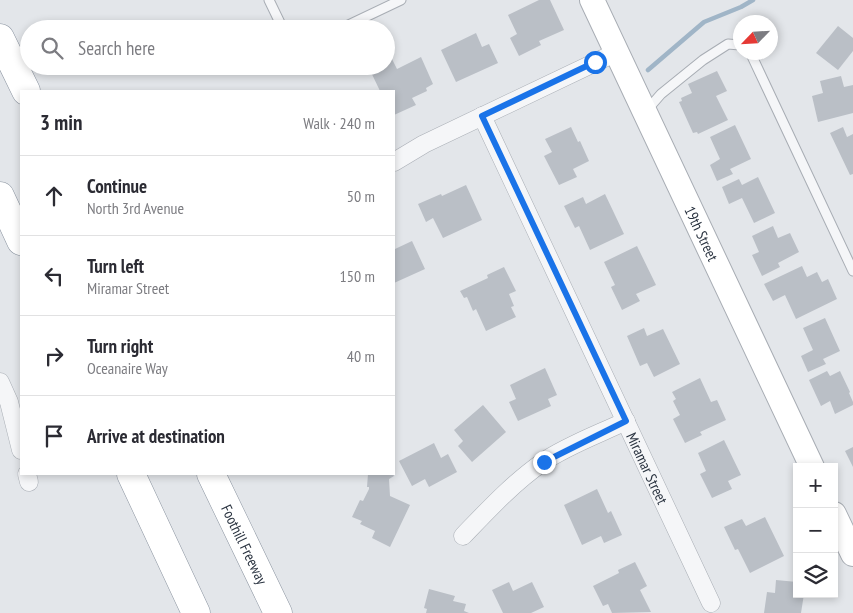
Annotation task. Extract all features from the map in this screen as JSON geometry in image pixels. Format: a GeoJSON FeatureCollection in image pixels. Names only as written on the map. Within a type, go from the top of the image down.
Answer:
{"type":"FeatureCollection","features":[{"type":"Feature","properties":{"kind":"highway"},"geometry":{"type":"LineString","coordinates":[[0,38],[26,90]]}},
{"type":"Feature","properties":{"kind":"highway"},"geometry":{"type":"LineString","coordinates":[[0,196],[20,239]]}},
{"type":"Feature","properties":{"kind":"highway"},"geometry":{"type":"LineString","coordinates":[[131,475],[196,613]]}},
{"type":"Feature","properties":{"kind":"highway","name":"Foothill Freeway"},"geometry":{"type":"LineString","coordinates":[[211,475],[278,613]]}},
{"type":"Feature","properties":{"kind":"main road","name":"19th Street"},"geometry":{"type":"LineString","coordinates":[[592,0],[810,463]]}},
{"type":"Feature","properties":{"kind":"main road"},"geometry":{"type":"LineString","coordinates":[[838,522],[853,554]]}},
{"type":"Feature","properties":{"kind":"street"},"geometry":{"type":"LineString","coordinates":[[395,161],[424,144],[617,52]]}},
{"type":"Feature","properties":{"kind":"street","name":"Miramar Street"},"geometry":{"type":"LineString","coordinates":[[482,116],[711,603]]}},
{"type":"Feature","properties":{"kind":"street"},"geometry":{"type":"LineString","coordinates":[[0,382],[9,402],[20,446]]}},
{"type":"Feature","properties":{"kind":"street"},"geometry":{"type":"LineString","coordinates":[[463,536],[509,489],[544,462],[626,421]]}},
{"type":"Feature","properties":{"kind":"lane"},"geometry":{"type":"LineString","coordinates":[[269,0],[279,20]]}},
{"type":"Feature","properties":{"kind":"lane"},"geometry":{"type":"LineString","coordinates":[[359,20],[401,0]]}},
{"type":"Feature","properties":{"kind":"lane"},"geometry":{"type":"LineString","coordinates":[[645,112],[661,94],[703,60],[728,44],[733,44]]}},
{"type":"Feature","properties":{"kind":"lane"},"geometry":{"type":"LineString","coordinates":[[754,60],[853,271]]}},
{"type":"Feature","properties":{"kind":"building"},"geometry":{"type":"Polygon","coordinates":[[[539,0],[550,0],[564,30],[539,41],[541,45],[519,56],[510,38],[517,34],[508,15],[539,0]]]}},
{"type":"Feature","properties":{"kind":"building"},"geometry":{"type":"Polygon","coordinates":[[[838,26],[853,38],[853,51],[838,70],[816,53],[838,26]]]}},
{"type":"Feature","properties":{"kind":"building"},"geometry":{"type":"Polygon","coordinates":[[[476,33],[482,47],[489,44],[498,63],[456,82],[441,50],[476,33]]]}},
{"type":"Feature","properties":{"kind":"building"},"geometry":{"type":"Polygon","coordinates":[[[421,57],[433,84],[426,88],[427,91],[412,98],[416,105],[395,115],[395,90],[380,90],[372,75],[395,75],[395,65],[397,69],[421,57]]]}},
{"type":"Feature","properties":{"kind":"building"},"geometry":{"type":"Polygon","coordinates":[[[717,71],[727,91],[716,96],[728,120],[698,134],[697,132],[693,133],[679,102],[682,101],[681,98],[692,93],[688,84],[717,71]]]}},
{"type":"Feature","properties":{"kind":"building"},"geometry":{"type":"Polygon","coordinates":[[[841,76],[844,87],[853,85],[853,113],[818,122],[812,96],[823,93],[820,81],[841,76]]]}},
{"type":"Feature","properties":{"kind":"building"},"geometry":{"type":"Polygon","coordinates":[[[735,125],[751,159],[730,169],[733,174],[717,181],[710,165],[720,159],[710,137],[735,125]]]}},
{"type":"Feature","properties":{"kind":"building"},"geometry":{"type":"Polygon","coordinates":[[[571,127],[589,161],[573,169],[577,177],[559,185],[544,156],[552,152],[545,139],[571,127]]]}},
{"type":"Feature","properties":{"kind":"building"},"geometry":{"type":"Polygon","coordinates":[[[843,127],[847,137],[853,134],[853,174],[850,175],[830,133],[843,127]]]}},
{"type":"Feature","properties":{"kind":"building"},"geometry":{"type":"Polygon","coordinates":[[[758,177],[775,213],[754,223],[742,198],[729,204],[722,187],[739,179],[742,185],[758,177]]]}},
{"type":"Feature","properties":{"kind":"building"},"geometry":{"type":"Polygon","coordinates":[[[466,185],[482,220],[443,238],[433,218],[426,222],[418,204],[466,185]]]}},
{"type":"Feature","properties":{"kind":"building"},"geometry":{"type":"Polygon","coordinates":[[[605,194],[624,234],[590,250],[579,226],[575,228],[564,206],[583,197],[586,204],[605,194]]]}},
{"type":"Feature","properties":{"kind":"building"},"geometry":{"type":"Polygon","coordinates":[[[773,226],[778,238],[790,233],[799,252],[778,263],[780,267],[762,276],[752,255],[759,252],[752,236],[773,226]]]}},
{"type":"Feature","properties":{"kind":"building"},"geometry":{"type":"Polygon","coordinates":[[[412,241],[425,269],[395,283],[395,249],[412,241]]]}},
{"type":"Feature","properties":{"kind":"building"},"geometry":{"type":"Polygon","coordinates":[[[637,246],[656,285],[636,294],[640,301],[622,310],[611,287],[615,285],[604,262],[637,246]]]}},
{"type":"Feature","properties":{"kind":"building"},"geometry":{"type":"Polygon","coordinates":[[[802,266],[807,277],[817,272],[822,282],[828,279],[837,299],[796,319],[785,295],[773,301],[764,284],[802,266]]]}},
{"type":"Feature","properties":{"kind":"building"},"geometry":{"type":"Polygon","coordinates":[[[504,267],[516,291],[509,294],[514,306],[511,307],[516,317],[486,331],[476,309],[473,311],[467,297],[464,298],[460,291],[488,278],[487,275],[504,267]]]}},
{"type":"Feature","properties":{"kind":"building"},"geometry":{"type":"Polygon","coordinates":[[[825,318],[840,351],[823,359],[826,364],[808,372],[801,356],[813,350],[803,328],[825,318]]]}},
{"type":"Feature","properties":{"kind":"building"},"geometry":{"type":"Polygon","coordinates":[[[644,328],[647,336],[663,329],[680,364],[654,377],[647,363],[640,366],[627,336],[644,328]]]}},
{"type":"Feature","properties":{"kind":"building"},"geometry":{"type":"Polygon","coordinates":[[[545,368],[557,395],[548,399],[551,406],[518,421],[509,402],[516,399],[510,385],[545,368]]]}},
{"type":"Feature","properties":{"kind":"building"},"geometry":{"type":"Polygon","coordinates":[[[827,371],[830,376],[840,371],[853,402],[853,405],[835,414],[830,401],[821,406],[809,380],[827,371]]]}},
{"type":"Feature","properties":{"kind":"building"},"geometry":{"type":"Polygon","coordinates":[[[700,378],[711,402],[717,400],[726,420],[700,432],[702,435],[685,443],[673,419],[680,415],[673,401],[676,399],[672,392],[700,378]]]}},
{"type":"Feature","properties":{"kind":"building"},"geometry":{"type":"Polygon","coordinates":[[[483,405],[506,432],[472,462],[458,446],[463,441],[454,430],[483,405]]]}},
{"type":"Feature","properties":{"kind":"building"},"geometry":{"type":"Polygon","coordinates":[[[724,440],[741,475],[728,481],[732,489],[712,498],[700,474],[706,471],[698,453],[724,440]]]}},
{"type":"Feature","properties":{"kind":"building"},"geometry":{"type":"Polygon","coordinates":[[[434,443],[441,458],[448,454],[457,472],[429,487],[425,479],[412,486],[399,461],[434,443]]]}},
{"type":"Feature","properties":{"kind":"building"},"geometry":{"type":"Polygon","coordinates":[[[853,447],[853,467],[845,451],[853,447]]]}},
{"type":"Feature","properties":{"kind":"building"},"geometry":{"type":"Polygon","coordinates":[[[368,475],[394,475],[389,479],[390,496],[410,505],[390,547],[372,538],[375,531],[360,524],[362,521],[352,517],[360,500],[363,501],[369,489],[367,487],[368,475]]]}},
{"type":"Feature","properties":{"kind":"building"},"geometry":{"type":"Polygon","coordinates":[[[597,489],[608,513],[611,511],[622,535],[604,543],[601,536],[582,545],[564,505],[597,489]]]}},
{"type":"Feature","properties":{"kind":"building"},"geometry":{"type":"Polygon","coordinates":[[[765,517],[784,556],[750,573],[738,549],[735,550],[724,527],[742,519],[746,526],[765,517]]]}},
{"type":"Feature","properties":{"kind":"building"},"geometry":{"type":"Polygon","coordinates":[[[635,562],[647,586],[640,590],[651,612],[612,613],[608,604],[603,606],[593,586],[619,573],[618,570],[635,562]]]}},
{"type":"Feature","properties":{"kind":"building"},"geometry":{"type":"Polygon","coordinates":[[[776,580],[793,582],[793,598],[803,598],[801,613],[764,613],[767,592],[775,593],[776,580]]]}},
{"type":"Feature","properties":{"kind":"building"},"geometry":{"type":"Polygon","coordinates":[[[509,582],[513,591],[532,582],[544,607],[531,613],[503,613],[492,590],[509,582]]]}},
{"type":"Feature","properties":{"kind":"building"},"geometry":{"type":"Polygon","coordinates":[[[429,589],[455,596],[453,601],[466,604],[464,611],[469,613],[426,613],[427,609],[424,608],[429,589]]]}},
{"type":"Feature","properties":{"kind":"waterway"},"geometry":{"type":"LineString","coordinates":[[648,70],[704,22],[753,0]]}},
{"type":"Feature","properties":{"kind":"route"},"geometry":{"type":"LineString","coordinates":[[544,462],[575,444],[626,421],[482,116],[595,62]]}}]}
